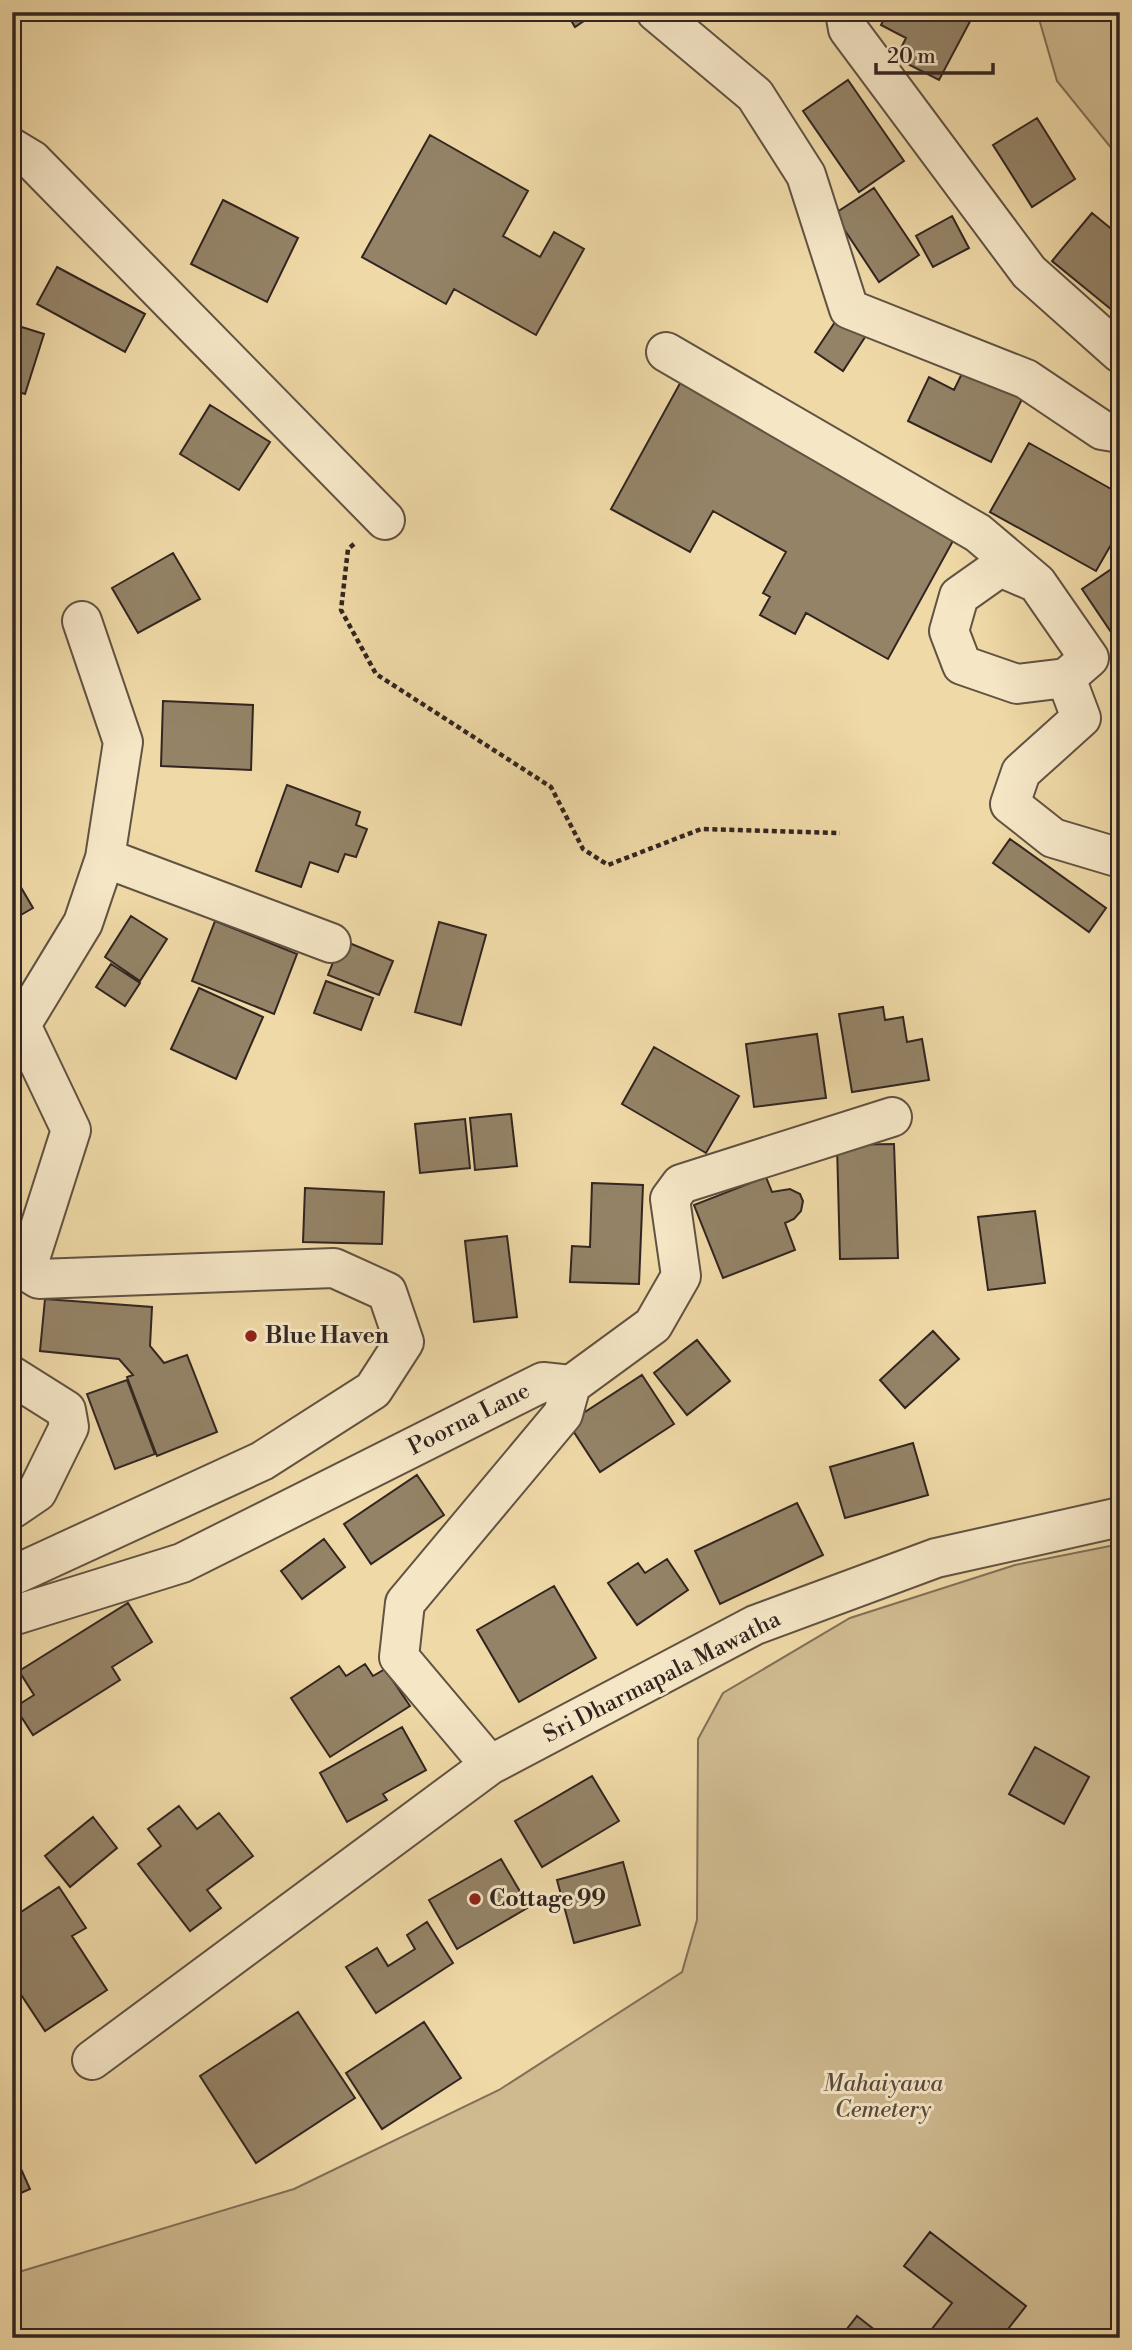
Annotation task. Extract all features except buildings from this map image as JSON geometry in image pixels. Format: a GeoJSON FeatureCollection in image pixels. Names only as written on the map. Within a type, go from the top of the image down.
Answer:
{"type":"FeatureCollection","features":[{"type":"Feature","properties":{"kind":"street"},"geometry":{"type":"LineString","coordinates":[[656,12],[755,95],[806,175],[849,309],[1027,379],[1101,430],[1120,433]]}},
{"type":"Feature","properties":{"kind":"street"},"geometry":{"type":"LineString","coordinates":[[845,12],[848,29],[1029,272],[1120,353]]}},
{"type":"Feature","properties":{"kind":"street"},"geometry":{"type":"LineString","coordinates":[[12,148],[32,160],[386,520]]}},
{"type":"Feature","properties":{"kind":"street"},"geometry":{"type":"LineString","coordinates":[[666,352],[978,533],[1037,583],[1089,658],[1066,678],[1017,684],[962,665],[949,631],[958,596],[1000,567],[1037,583]]}},
{"type":"Feature","properties":{"kind":"street"},"geometry":{"type":"LineString","coordinates":[[12,1576],[262,1461],[373,1390],[404,1342],[387,1292],[334,1268],[39,1279],[26,1271],[71,1130],[21,1025],[83,923],[105,858],[123,742],[82,621]]}},
{"type":"Feature","properties":{"kind":"street"},"geometry":{"type":"LineString","coordinates":[[1066,678],[1081,718],[1021,772],[1010,804],[1053,838],[1120,858]]}},
{"type":"Feature","properties":{"kind":"street"},"geometry":{"type":"LineString","coordinates":[[105,858],[331,943]]}},
{"type":"Feature","properties":{"kind":"street"},"geometry":{"type":"LineString","coordinates":[[571,1385],[653,1325],[681,1276],[670,1199],[681,1184],[892,1116]]}},
{"type":"Feature","properties":{"kind":"street"},"geometry":{"type":"LineString","coordinates":[[12,1377],[66,1410],[69,1427],[37,1492],[12,1509]]}},
{"type":"Feature","properties":{"kind":"street","name":"Poorna Lane"},"geometry":{"type":"LineString","coordinates":[[12,1616],[183,1563],[543,1382],[571,1385],[562,1414],[405,1603],[398,1657],[490,1765]]}},
{"type":"Feature","properties":{"kind":"street","name":"Sri Dharmapala Mawatha"},"geometry":{"type":"LineString","coordinates":[[92,2060],[490,1765],[755,1625],[936,1558],[1120,1517]]}},
{"type":"Feature","properties":{"kind":"path"},"geometry":{"type":"LineString","coordinates":[[386,520],[348,549],[341,610],[376,674],[551,787],[583,849],[608,865],[701,829],[839,833]]}},
{"type":"Feature","properties":{"kind":"green space"},"geometry":{"type":"Polygon","coordinates":[[[1037,12],[1120,12],[1120,159],[1057,81],[1037,12]]]}},
{"type":"Feature","properties":{"kind":"green space","name":"Mahaiyawa Cemetery"},"geometry":{"type":"Polygon","coordinates":[[[1120,1544],[1120,2338],[12,2338],[12,2274],[294,2189],[499,2090],[682,1972],[697,1920],[698,1739],[723,1693],[850,1618],[1015,1565],[1120,1544]]]}},
{"type":"Feature","properties":{"kind":"place","name":"Blue Haven"},"geometry":{"type":"Point","coordinates":[251,1336]}},
{"type":"Feature","properties":{"kind":"place","name":"Cottage 99"},"geometry":{"type":"Point","coordinates":[475,1899]}}]}
